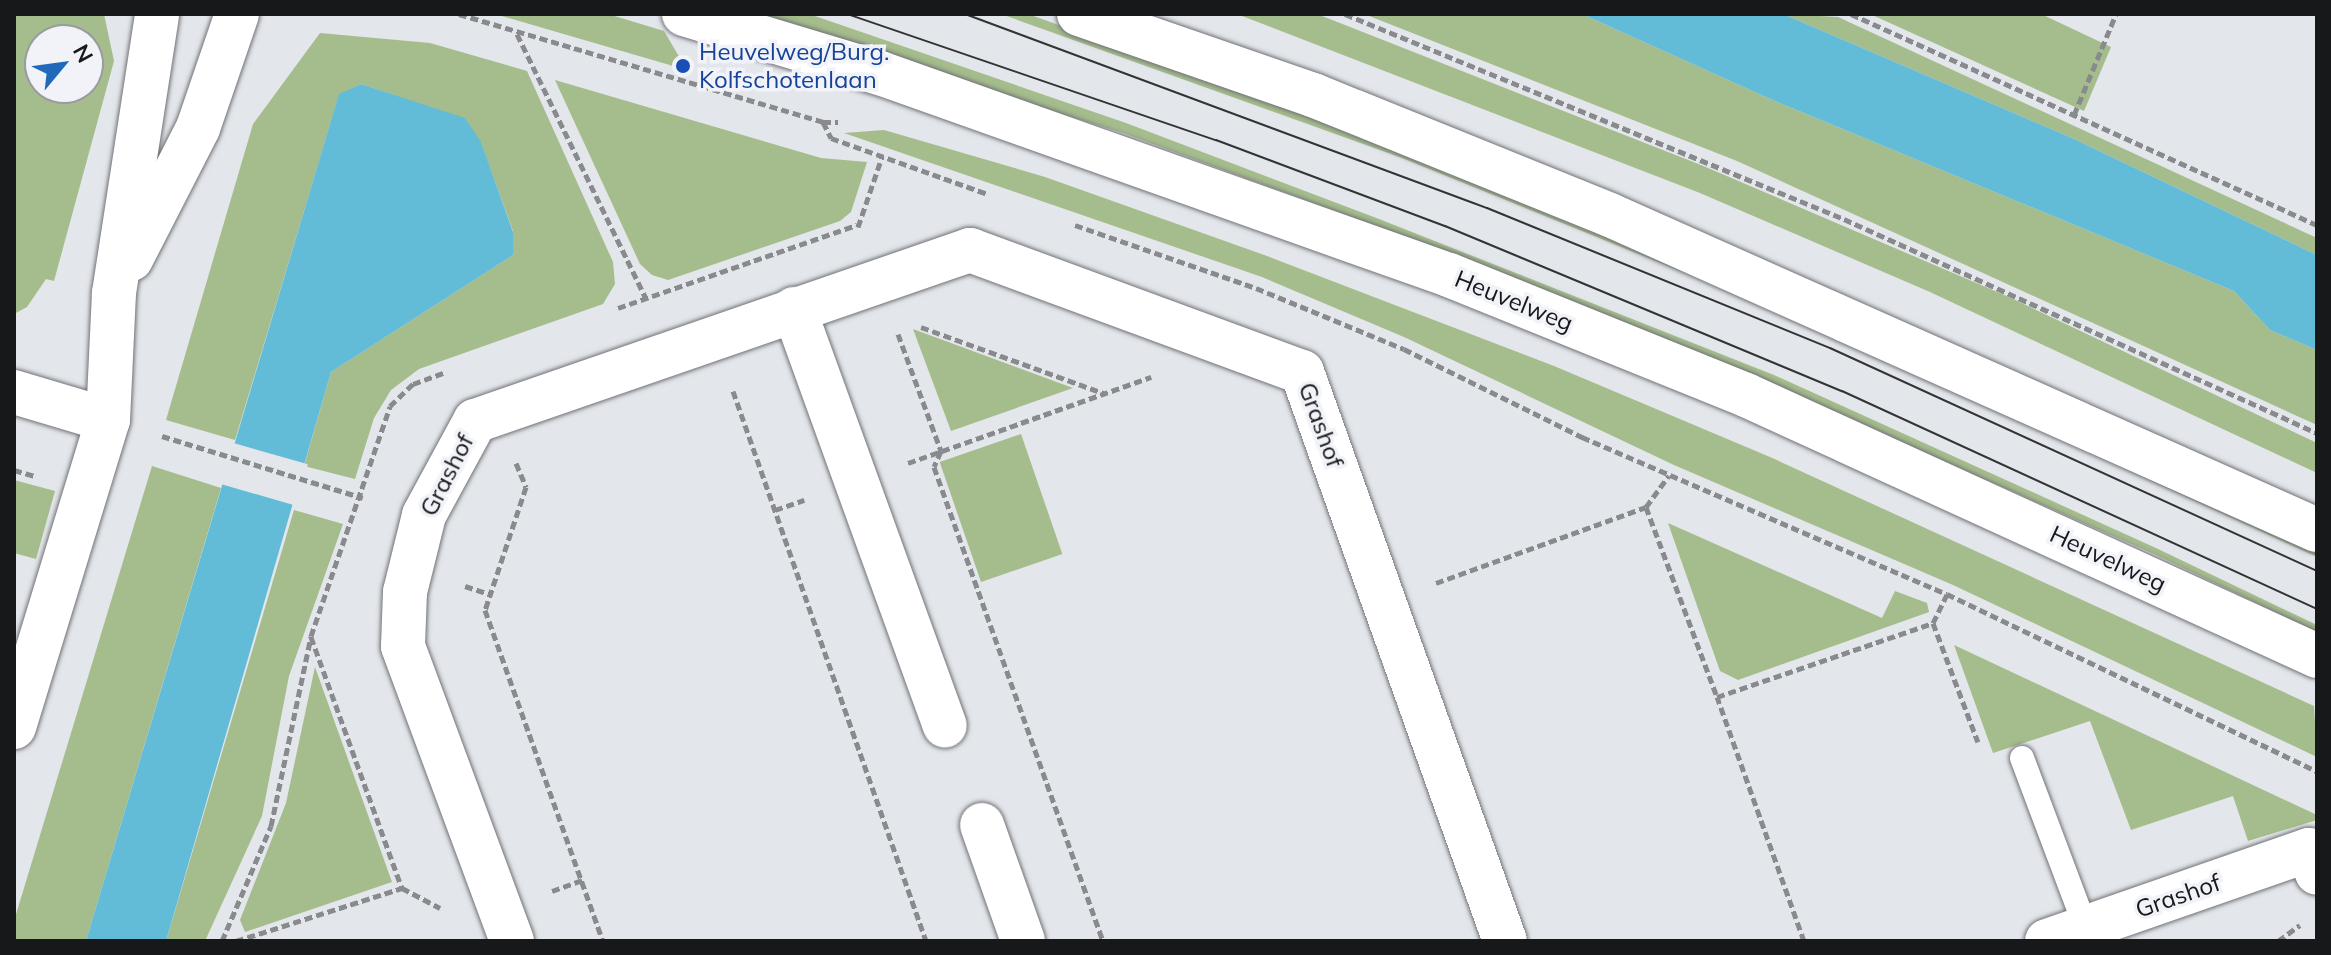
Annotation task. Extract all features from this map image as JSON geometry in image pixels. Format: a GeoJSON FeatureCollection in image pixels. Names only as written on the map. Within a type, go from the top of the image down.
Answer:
{"type":"FeatureCollection","features":[{"type":"Feature","properties":{"kind":"street"},"geometry":{"type":"LineString","coordinates":[[14,727],[108,420],[114,293],[157,14]]}},
{"type":"Feature","properties":{"kind":"street"},"geometry":{"type":"LineString","coordinates":[[114,293],[198,128],[237,14]]}},
{"type":"Feature","properties":{"kind":"street","name":"Heuvelweg"},"geometry":{"type":"LineString","coordinates":[[684,14],[880,73],[1449,275],[1746,395],[2317,656]]}},
{"type":"Feature","properties":{"kind":"street"},"geometry":{"type":"LineString","coordinates":[[1079,14],[1313,95],[1610,215],[2317,530]]}},
{"type":"Feature","properties":{"kind":"street","name":"Grashof"},"geometry":{"type":"LineString","coordinates":[[512,941],[403,646],[405,592],[424,515],[475,421],[794,309],[884,298],[970,250],[1302,372],[1505,941]]}},
{"type":"Feature","properties":{"kind":"street"},"geometry":{"type":"LineString","coordinates":[[794,309],[945,725]]}},
{"type":"Feature","properties":{"kind":"street"},"geometry":{"type":"LineString","coordinates":[[14,392],[108,420]]}},
{"type":"Feature","properties":{"kind":"street"},"geometry":{"type":"LineString","coordinates":[[982,825],[1023,941]]}},
{"type":"Feature","properties":{"kind":"street","name":"Grashof"},"geometry":{"type":"LineString","coordinates":[[2067,934],[2313,861]]}},
{"type":"Feature","properties":{"kind":"lane"},"geometry":{"type":"LineString","coordinates":[[2022,758],[2067,934]]}},
{"type":"Feature","properties":{"kind":"path"},"geometry":{"type":"LineString","coordinates":[[1345,14],[1844,219],[2317,433]]}},
{"type":"Feature","properties":{"kind":"path"},"geometry":{"type":"LineString","coordinates":[[1851,14],[2317,225]]}},
{"type":"Feature","properties":{"kind":"path"},"geometry":{"type":"LineString","coordinates":[[2074,115],[2116,14]]}},
{"type":"Feature","properties":{"kind":"path"},"geometry":{"type":"LineString","coordinates":[[517,33],[645,298],[666,353]]}},
{"type":"Feature","properties":{"kind":"path"},"geometry":{"type":"LineString","coordinates":[[823,122],[831,138],[1002,199]]}},
{"type":"Feature","properties":{"kind":"path"},"geometry":{"type":"LineString","coordinates":[[882,157],[857,225],[941,451],[934,467],[1103,941]]}},
{"type":"Feature","properties":{"kind":"path"},"geometry":{"type":"LineString","coordinates":[[1062,220],[1256,288],[1404,349],[1669,475],[1947,594],[2317,771]]}},
{"type":"Feature","properties":{"kind":"path"},"geometry":{"type":"LineString","coordinates":[[884,298],[1103,393]]}},
{"type":"Feature","properties":{"kind":"path"},"geometry":{"type":"LineString","coordinates":[[775,510],[1236,348]]}},
{"type":"Feature","properties":{"kind":"path"},"geometry":{"type":"LineString","coordinates":[[728,375],[926,941]]}},
{"type":"Feature","properties":{"kind":"path"},"geometry":{"type":"LineString","coordinates":[[197,447],[346,492]]}},
{"type":"Feature","properties":{"kind":"path","name":"Grashof"},"geometry":{"type":"LineString","coordinates":[[512,452],[526,487],[485,610],[603,941]]}},
{"type":"Feature","properties":{"kind":"path"},"geometry":{"type":"LineString","coordinates":[[1384,602],[1646,507],[1669,475]]}},
{"type":"Feature","properties":{"kind":"path"},"geometry":{"type":"LineString","coordinates":[[1646,507],[1804,941]]}},
{"type":"Feature","properties":{"kind":"path"},"geometry":{"type":"LineString","coordinates":[[1717,697],[1933,623],[1947,594]]}},
{"type":"Feature","properties":{"kind":"path"},"geometry":{"type":"LineString","coordinates":[[1933,623],[1984,758],[2022,758]]}},
{"type":"Feature","properties":{"kind":"path"},"geometry":{"type":"LineString","coordinates":[[222,941],[271,826],[311,636],[402,888],[443,910],[447,919]]}},
{"type":"Feature","properties":{"kind":"path"},"geometry":{"type":"LineString","coordinates":[[236,941],[402,888]]}},
{"type":"Feature","properties":{"kind":"green space"},"geometry":{"type":"Polygon","coordinates":[[[14,14],[104,14],[114,61],[104,98],[104,24],[24,24],[24,104],[102,104],[54,281],[46,279],[27,307],[14,314],[14,14]]]}},
{"type":"Feature","properties":{"kind":"green space"},"geometry":{"type":"Polygon","coordinates":[[[495,14],[608,14],[664,31],[681,60],[680,68],[495,14]]]}},
{"type":"Feature","properties":{"kind":"green space"},"geometry":{"type":"Polygon","coordinates":[[[743,14],[809,14],[1126,123],[1379,219],[1774,375],[2156,548],[2317,625],[2317,632],[2154,554],[1771,385],[1376,226],[1123,133],[743,14]]]}},
{"type":"Feature","properties":{"kind":"green space"},"geometry":{"type":"Polygon","coordinates":[[[1001,14],[1028,14],[1406,149],[1805,312],[2317,547],[2317,557],[1801,320],[1402,158],[1001,14]]]}},
{"type":"Feature","properties":{"kind":"green space"},"geometry":{"type":"Polygon","coordinates":[[[1237,14],[1317,14],[1701,165],[2009,297],[2317,443],[2317,473],[1930,292],[1700,193],[1237,14]]]}},
{"type":"Feature","properties":{"kind":"green space"},"geometry":{"type":"Polygon","coordinates":[[[1364,14],[1582,14],[1768,98],[2234,291],[2270,330],[2317,350],[2317,425],[1737,161],[1364,14]]]}},
{"type":"Feature","properties":{"kind":"green space"},"geometry":{"type":"Polygon","coordinates":[[[1783,14],[1838,17],[2317,238],[2317,255],[2072,138],[1783,14]]]}},
{"type":"Feature","properties":{"kind":"green space"},"geometry":{"type":"Polygon","coordinates":[[[1870,14],[2041,14],[2111,47],[2084,111],[1870,14]]]}},
{"type":"Feature","properties":{"kind":"green space"},"geometry":{"type":"Polygon","coordinates":[[[320,33],[430,43],[527,71],[613,262],[615,284],[603,304],[419,369],[391,390],[374,418],[355,479],[304,466],[331,372],[513,255],[513,231],[481,143],[465,119],[361,84],[339,95],[235,440],[166,420],[253,124],[320,33]]]}},
{"type":"Feature","properties":{"kind":"green space"},"geometry":{"type":"Polygon","coordinates":[[[555,80],[821,158],[867,162],[851,212],[840,221],[668,280],[652,275],[640,264],[555,80]]]}},
{"type":"Feature","properties":{"kind":"green space"},"geometry":{"type":"Polygon","coordinates":[[[884,130],[1045,177],[1267,256],[1554,366],[1770,457],[2314,706],[2317,757],[1953,585],[1674,465],[1404,337],[1262,277],[844,133],[884,130]]]}},
{"type":"Feature","properties":{"kind":"green space"},"geometry":{"type":"Polygon","coordinates":[[[913,329],[1073,388],[951,431],[913,329]]]}},
{"type":"Feature","properties":{"kind":"green space"},"geometry":{"type":"Polygon","coordinates":[[[1021,434],[1062,554],[981,582],[940,462],[1021,434]]]}},
{"type":"Feature","properties":{"kind":"green space"},"geometry":{"type":"Polygon","coordinates":[[[152,466],[221,488],[86,941],[14,941],[14,921],[152,466]]]}},
{"type":"Feature","properties":{"kind":"green space"},"geometry":{"type":"Polygon","coordinates":[[[14,480],[55,491],[36,559],[14,553],[14,480]]]}},
{"type":"Feature","properties":{"kind":"green space"},"geometry":{"type":"Polygon","coordinates":[[[294,510],[343,524],[289,676],[262,816],[205,941],[166,941],[294,510]]]}},
{"type":"Feature","properties":{"kind":"green space"},"geometry":{"type":"Polygon","coordinates":[[[1668,523],[1882,618],[1895,591],[1927,603],[1929,612],[1738,680],[1720,671],[1668,523]]]}},
{"type":"Feature","properties":{"kind":"green space"},"geometry":{"type":"Polygon","coordinates":[[[1954,645],[2317,815],[2317,820],[2248,841],[2233,796],[2131,830],[2090,721],[1993,753],[1954,645]]]}},
{"type":"Feature","properties":{"kind":"green space"},"geometry":{"type":"Polygon","coordinates":[[[315,667],[392,882],[245,932],[240,920],[286,803],[315,667]]]}},
{"type":"Feature","properties":{"kind":"water"},"geometry":{"type":"Polygon","coordinates":[[[1582,14],[1783,14],[2072,138],[2317,255],[2317,350],[2270,330],[2234,291],[1768,98],[1582,14]]]}},
{"type":"Feature","properties":{"kind":"water"},"geometry":{"type":"Polygon","coordinates":[[[361,84],[465,118],[481,142],[513,232],[513,255],[331,372],[166,941],[86,941],[339,94],[361,84]]]}},
{"type":"Feature","properties":{"kind":"pier"},"geometry":{"type":"Polygon","coordinates":[[[230,442],[308,464],[296,506],[218,483],[230,442]]]}},
{"type":"Feature","properties":{"kind":"tram line"},"geometry":{"type":"LineString","coordinates":[[847,14],[1216,140],[1445,226],[1842,391],[2317,609]]}},
{"type":"Feature","properties":{"kind":"tram line"},"geometry":{"type":"LineString","coordinates":[[965,14],[1487,208],[1830,348],[2317,571]]}},
{"type":"Feature","properties":{"kind":"place","name":"Heuvelweg/Burg. Kolfschotenlaan"},"geometry":{"type":"Point","coordinates":[683,66]}}]}
